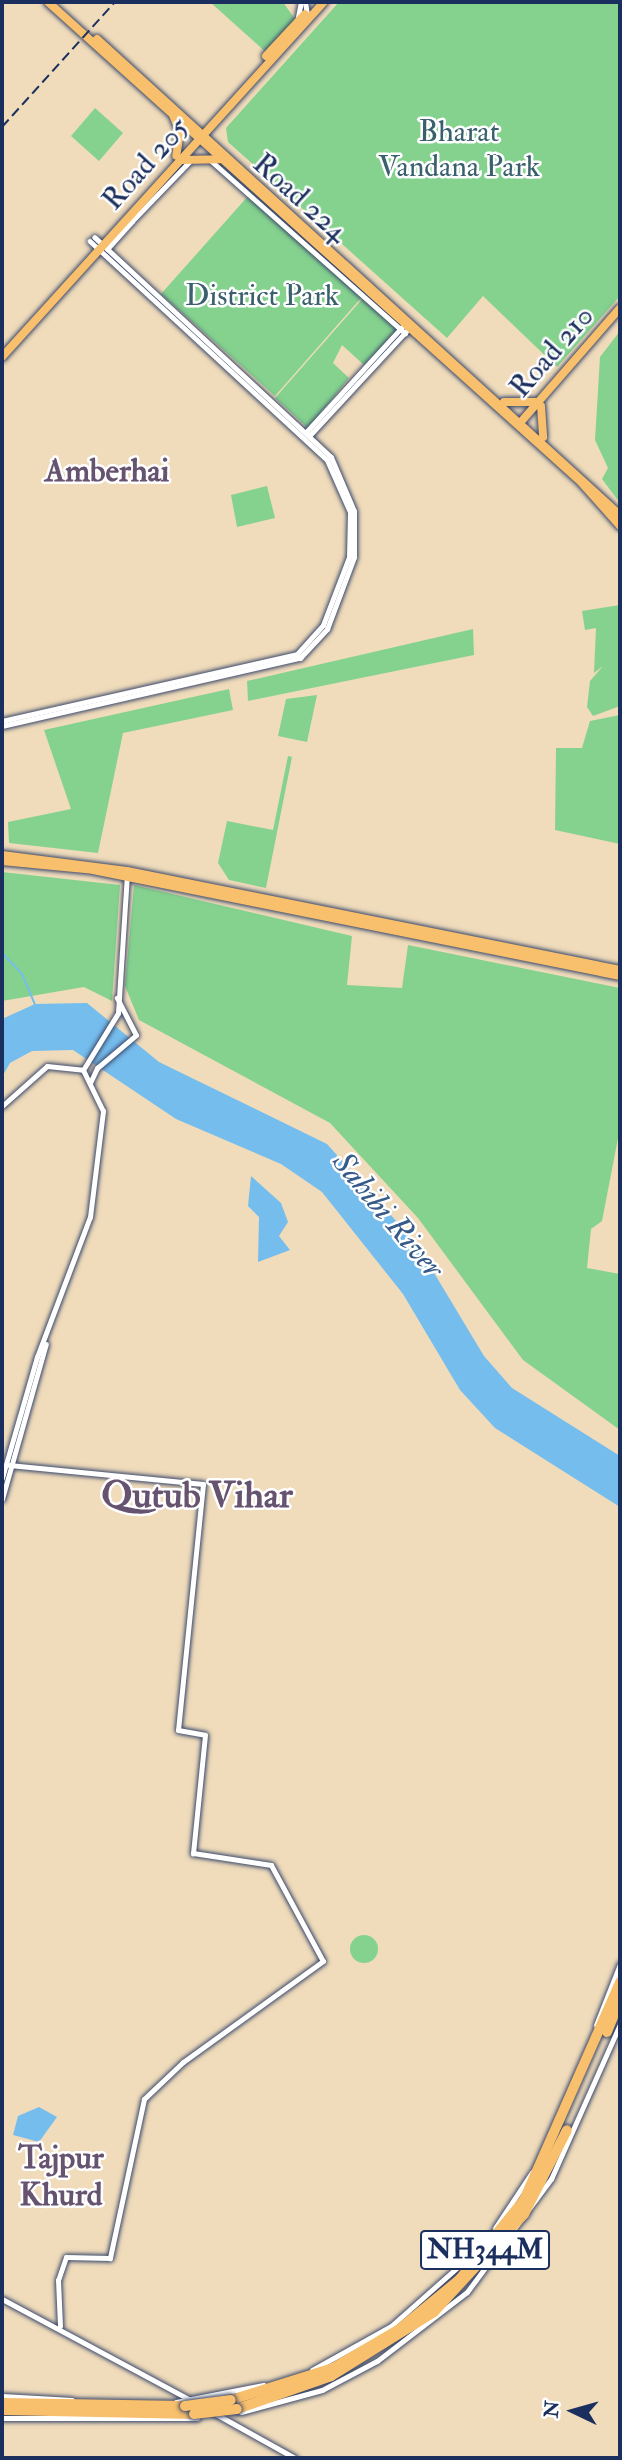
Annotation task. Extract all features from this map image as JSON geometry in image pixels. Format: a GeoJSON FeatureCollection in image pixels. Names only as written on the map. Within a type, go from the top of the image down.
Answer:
{"type":"FeatureCollection","features":[{"type":"Feature","properties":{"kind":"highway"},"geometry":{"type":"LineString","coordinates":[[609,2010],[620,1975]]}},
{"type":"Feature","properties":{"kind":"highway","name":"NH344M"},"geometry":{"type":"LineString","coordinates":[[2,2403],[187,2403],[235,2407],[333,2368],[398,2330],[460,2279],[524,2200],[620,1982]]}},
{"type":"Feature","properties":{"kind":"highway","name":"NH344M"},"geometry":{"type":"LineString","coordinates":[[2,2410],[194,2414],[235,2407],[366,2359],[434,2312],[485,2263],[546,2176],[620,2000]]}},
{"type":"Feature","properties":{"kind":"main road","name":"Road 224"},"geometry":{"type":"LineString","coordinates":[[48,2],[200,135],[407,326],[501,401],[522,424]]}},
{"type":"Feature","properties":{"kind":"main road","name":"Road 224"},"geometry":{"type":"LineString","coordinates":[[56,2],[187,119],[222,159],[407,326],[522,424]]}},
{"type":"Feature","properties":{"kind":"main road","name":"Road 205"},"geometry":{"type":"LineString","coordinates":[[2,349],[200,135],[317,2]]}},
{"type":"Feature","properties":{"kind":"main road","name":"Road 205"},"geometry":{"type":"LineString","coordinates":[[200,135],[208,121],[297,22],[324,2]]}},
{"type":"Feature","properties":{"kind":"main road"},"geometry":{"type":"LineString","coordinates":[[172,113],[180,132],[177,159],[200,155],[222,159]]}},
{"type":"Feature","properties":{"kind":"main road"},"geometry":{"type":"LineString","coordinates":[[187,119],[208,121]]}},
{"type":"Feature","properties":{"kind":"main road","name":"Road 205"},"geometry":{"type":"LineString","coordinates":[[2,357],[98,244],[128,221],[177,159]]}},
{"type":"Feature","properties":{"kind":"main road","name":"Road 210"},"geometry":{"type":"LineString","coordinates":[[522,424],[620,308]]}},
{"type":"Feature","properties":{"kind":"main road","name":"Road 210"},"geometry":{"type":"LineString","coordinates":[[593,343],[620,317]]}},
{"type":"Feature","properties":{"kind":"main road"},"geometry":{"type":"LineString","coordinates":[[501,401],[540,403],[546,442]]}},
{"type":"Feature","properties":{"kind":"main road"},"geometry":{"type":"LineString","coordinates":[[522,424],[546,442],[620,515]]}},
{"type":"Feature","properties":{"kind":"main road"},"geometry":{"type":"LineString","coordinates":[[522,424],[586,483]]}},
{"type":"Feature","properties":{"kind":"main road"},"geometry":{"type":"LineString","coordinates":[[593,490],[620,526]]}},
{"type":"Feature","properties":{"kind":"main road"},"geometry":{"type":"LineString","coordinates":[[2,855],[127,873],[620,970]]}},
{"type":"Feature","properties":{"kind":"main road"},"geometry":{"type":"LineString","coordinates":[[2,861],[127,873],[620,976]]}},
{"type":"Feature","properties":{"kind":"street"},"geometry":{"type":"LineString","coordinates":[[303,2],[307,15]]}},
{"type":"Feature","properties":{"kind":"street"},"geometry":{"type":"LineString","coordinates":[[297,22],[303,2]]}},
{"type":"Feature","properties":{"kind":"street"},"geometry":{"type":"LineString","coordinates":[[128,221],[183,165],[210,160],[407,326],[308,433]]}},
{"type":"Feature","properties":{"kind":"street"},"geometry":{"type":"LineString","coordinates":[[2,723],[290,662],[313,647],[344,593],[356,530],[349,490],[308,433],[98,244]]}},
{"type":"Feature","properties":{"kind":"street"},"geometry":{"type":"LineString","coordinates":[[83,1070],[117,1017],[127,873]]}},
{"type":"Feature","properties":{"kind":"street"},"geometry":{"type":"LineString","coordinates":[[90,1083],[97,1068],[134,1036],[117,998]]}},
{"type":"Feature","properties":{"kind":"street"},"geometry":{"type":"LineString","coordinates":[[2,1106],[47,1066],[83,1070]]}},
{"type":"Feature","properties":{"kind":"street"},"geometry":{"type":"LineString","coordinates":[[2,1478],[90,1217],[103,1111],[83,1070]]}},
{"type":"Feature","properties":{"kind":"street"},"geometry":{"type":"LineString","coordinates":[[2,1499],[9,1465],[46,1341]]}},
{"type":"Feature","properties":{"kind":"street"},"geometry":{"type":"LineString","coordinates":[[9,1465],[203,1484],[179,1731],[205,1736],[194,1854],[271,1865],[323,1961],[183,2062],[144,2099],[110,2258],[66,2257],[58,2280],[60,2326]]}},
{"type":"Feature","properties":{"kind":"street"},"geometry":{"type":"LineString","coordinates":[[2,2396],[187,2403],[315,2369],[391,2326],[464,2265],[533,2171],[620,1964]]}},
{"type":"Feature","properties":{"kind":"street"},"geometry":{"type":"LineString","coordinates":[[2,2418],[141,2422],[218,2416],[235,2407],[322,2390],[377,2361],[478,2280],[551,2179],[620,2024]]}},
{"type":"Feature","properties":{"kind":"street"},"geometry":{"type":"LineString","coordinates":[[2,2300],[60,2326],[170,2389],[187,2403],[218,2416],[295,2458]]}},
{"type":"Feature","properties":{"kind":"street"},"geometry":{"type":"LineString","coordinates":[[166,2402],[170,2389]]}},
{"type":"Feature","properties":{"kind":"street"},"geometry":{"type":"LineString","coordinates":[[234,2425],[235,2407]]}},
{"type":"Feature","properties":{"kind":"green space"},"geometry":{"type":"Polygon","coordinates":[[[210,2],[283,2],[297,22],[268,54],[210,2]]]}},
{"type":"Feature","properties":{"kind":"green space","name":"Bharat Vandana Park"},"geometry":{"type":"Polygon","coordinates":[[[339,2],[620,2],[620,296],[557,367],[483,296],[447,338],[228,142],[226,128],[339,2]]]}},
{"type":"Feature","properties":{"kind":"green space"},"geometry":{"type":"Polygon","coordinates":[[[95,108],[123,133],[99,161],[71,136],[95,108]]]}},
{"type":"Feature","properties":{"kind":"green space","name":"District Park"},"geometry":{"type":"Polygon","coordinates":[[[249,195],[362,297],[275,396],[161,294],[249,195]]]}},
{"type":"Feature","properties":{"kind":"green space"},"geometry":{"type":"Polygon","coordinates":[[[363,298],[398,329],[364,365],[342,345],[333,363],[349,378],[308,428],[275,398],[363,298]]]}},
{"type":"Feature","properties":{"kind":"green space"},"geometry":{"type":"Polygon","coordinates":[[[620,331],[620,503],[602,479],[608,468],[595,440],[600,357],[620,331]]]}},
{"type":"Feature","properties":{"kind":"green space"},"geometry":{"type":"Polygon","coordinates":[[[267,486],[275,518],[237,527],[231,495],[267,486]]]}},
{"type":"Feature","properties":{"kind":"green space"},"geometry":{"type":"Polygon","coordinates":[[[620,605],[620,706],[593,716],[587,707],[590,681],[603,666],[594,673],[596,628],[585,630],[582,611],[620,605]]]}},
{"type":"Feature","properties":{"kind":"green space"},"geometry":{"type":"Polygon","coordinates":[[[473,629],[474,655],[248,701],[247,681],[473,629]]]}},
{"type":"Feature","properties":{"kind":"green space"},"geometry":{"type":"Polygon","coordinates":[[[229,689],[233,710],[123,733],[98,853],[9,843],[8,822],[71,809],[44,730],[229,689]]]}},
{"type":"Feature","properties":{"kind":"green space"},"geometry":{"type":"Polygon","coordinates":[[[317,695],[307,742],[278,736],[286,699],[317,695]]]}},
{"type":"Feature","properties":{"kind":"green space"},"geometry":{"type":"Polygon","coordinates":[[[620,715],[620,844],[555,830],[556,748],[582,748],[590,721],[620,715]]]}},
{"type":"Feature","properties":{"kind":"green space"},"geometry":{"type":"Polygon","coordinates":[[[288,756],[292,757],[266,888],[229,880],[218,863],[227,821],[273,830],[288,756]]]}},
{"type":"Feature","properties":{"kind":"green space"},"geometry":{"type":"Polygon","coordinates":[[[2,872],[120,885],[112,1001],[84,987],[2,1001],[2,872]]]}},
{"type":"Feature","properties":{"kind":"green space"},"geometry":{"type":"Polygon","coordinates":[[[134,885],[352,936],[347,985],[402,988],[408,945],[620,988],[620,1128],[602,1221],[591,1229],[587,1268],[620,1274],[620,1430],[523,1360],[418,1218],[330,1123],[139,1020],[125,986],[134,885]]]}},
{"type":"Feature","properties":{"kind":"green space"},"geometry":{"type":"Polygon","coordinates":[[[364,1935],[374,1939],[378,1949],[374,1959],[364,1963],[354,1959],[350,1949],[354,1939],[364,1935]]]}},
{"type":"Feature","properties":{"kind":"water","name":"Sahibi River"},"geometry":{"type":"Polygon","coordinates":[[[87,1003],[159,1062],[327,1144],[416,1243],[484,1356],[512,1388],[620,1456],[620,1507],[495,1428],[460,1390],[403,1294],[322,1192],[281,1164],[176,1119],[73,1050],[32,1051],[10,1063],[2,1077],[2,1019],[35,1004],[87,1003]]]}},
{"type":"Feature","properties":{"kind":"water"},"geometry":{"type":"Polygon","coordinates":[[[251,1176],[281,1203],[288,1222],[279,1236],[290,1250],[258,1262],[259,1217],[248,1206],[251,1176]]]}},
{"type":"Feature","properties":{"kind":"water"},"geometry":{"type":"Polygon","coordinates":[[[39,2107],[57,2117],[39,2142],[13,2135],[18,2116],[39,2107]]]}},
{"type":"Feature","properties":{"kind":"waterway"},"geometry":{"type":"LineString","coordinates":[[2,953],[22,974],[35,1004]]}},
{"type":"Feature","properties":{"kind":"railway"},"geometry":{"type":"LineString","coordinates":[[2,127],[115,2]]}},
{"type":"Feature","properties":{"kind":"district","name":"Amberhai"},"geometry":{"type":"Point","coordinates":[107,471]}},
{"type":"Feature","properties":{"kind":"district","name":"Qutub Vihar"},"geometry":{"type":"Point","coordinates":[197,1496]}},
{"type":"Feature","properties":{"kind":"district","name":"Tajpur Khurd"},"geometry":{"type":"Point","coordinates":[61,2178]}}]}
